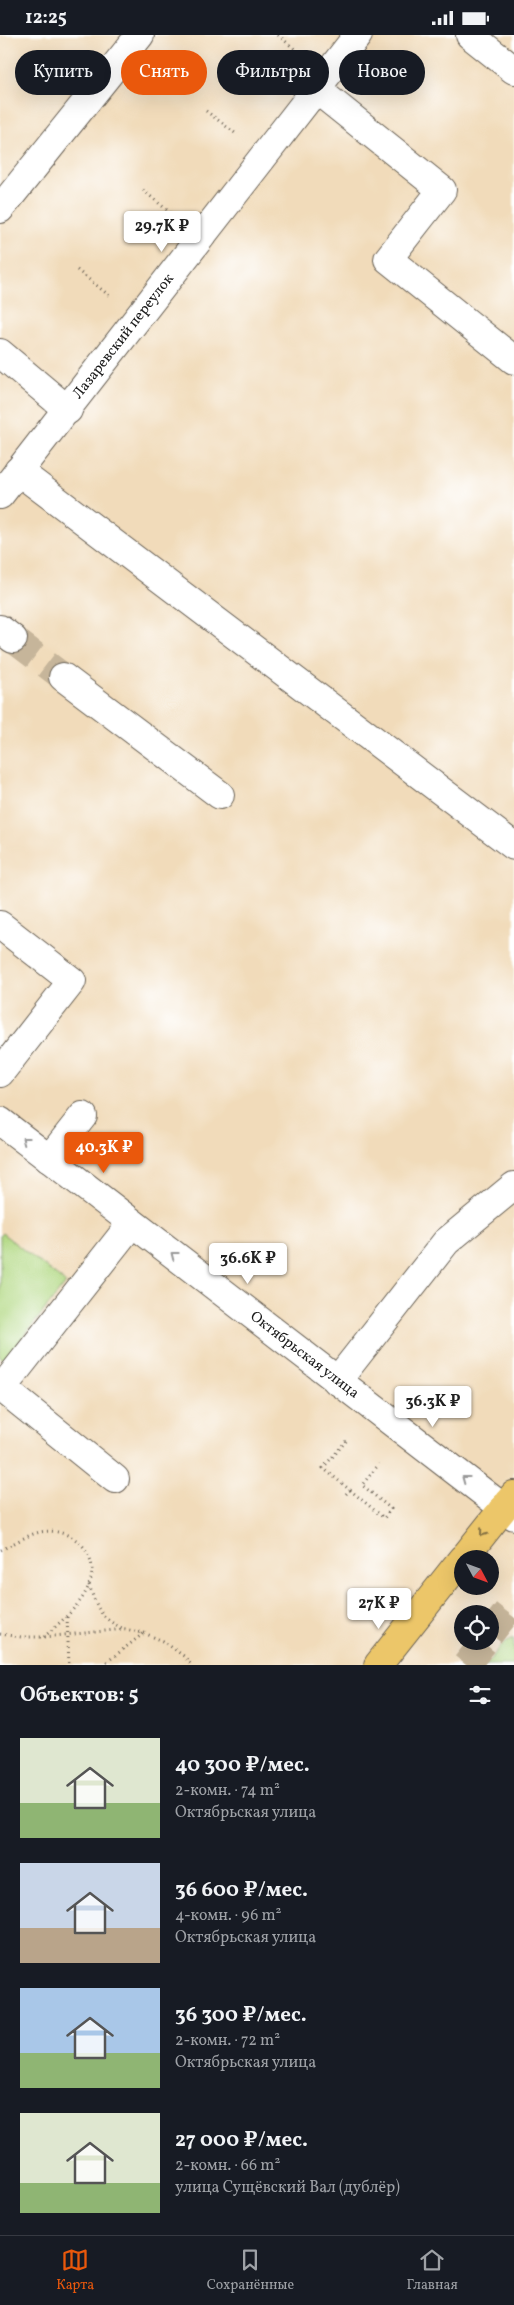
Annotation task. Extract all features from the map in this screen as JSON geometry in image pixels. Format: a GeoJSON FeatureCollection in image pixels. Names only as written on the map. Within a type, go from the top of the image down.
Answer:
{"type":"FeatureCollection","features":[{"type":"Feature","properties":{"kind":"main road"},"geometry":{"type":"LineString","coordinates":[[471,1550],[511,1506]]}},
{"type":"Feature","properties":{"kind":"main road"},"geometry":{"type":"LineString","coordinates":[[378,1665],[454,1570]]}},
{"type":"Feature","properties":{"kind":"main road"},"geometry":{"type":"LineString","coordinates":[[397,1665],[413,1621]]}},
{"type":"Feature","properties":{"kind":"street"},"geometry":{"type":"LineString","coordinates":[[0,209],[140,35]]}},
{"type":"Feature","properties":{"kind":"street","name":"Лазаревский переулок"},"geometry":{"type":"LineString","coordinates":[[329,72],[358,35]]}},
{"type":"Feature","properties":{"kind":"street"},"geometry":{"type":"LineString","coordinates":[[470,35],[514,70]]}},
{"type":"Feature","properties":{"kind":"street","name":"Лазаревский переулок"},"geometry":{"type":"LineString","coordinates":[[0,495],[311,95]]}},
{"type":"Feature","properties":{"kind":"street"},"geometry":{"type":"LineString","coordinates":[[323,95],[442,190],[388,259],[514,360]]}},
{"type":"Feature","properties":{"kind":"street"},"geometry":{"type":"LineString","coordinates":[[0,353],[68,410]]}},
{"type":"Feature","properties":{"kind":"street"},"geometry":{"type":"LineString","coordinates":[[18,471],[514,846]]}},
{"type":"Feature","properties":{"kind":"street"},"geometry":{"type":"LineString","coordinates":[[63,677],[220,795]]}},
{"type":"Feature","properties":{"kind":"street"},"geometry":{"type":"LineString","coordinates":[[0,925],[72,981],[0,1073]]}},
{"type":"Feature","properties":{"kind":"street"},"geometry":{"type":"LineString","coordinates":[[49,1159],[83,1116]]}},
{"type":"Feature","properties":{"kind":"street","name":"Октябрьская улица"},"geometry":{"type":"LineString","coordinates":[[0,1121],[337,1381],[511,1506]]}},
{"type":"Feature","properties":{"kind":"street"},"geometry":{"type":"LineString","coordinates":[[337,1381],[446,1242],[514,1186]]}},
{"type":"Feature","properties":{"kind":"street"},"geometry":{"type":"LineString","coordinates":[[115,1479],[1,1388],[132,1223]]}},
{"type":"Feature","properties":{"kind":"path"},"geometry":{"type":"LineString","coordinates":[[278,35],[296,50]]}},
{"type":"Feature","properties":{"kind":"path"},"geometry":{"type":"LineString","coordinates":[[206,111],[234,133]]}},
{"type":"Feature","properties":{"kind":"path"},"geometry":{"type":"LineString","coordinates":[[143,190],[173,215]]}},
{"type":"Feature","properties":{"kind":"path"},"geometry":{"type":"LineString","coordinates":[[78,270],[111,297]]}},
{"type":"Feature","properties":{"kind":"path"},"geometry":{"type":"LineString","coordinates":[[347,1440],[323,1468],[384,1518],[391,1509],[362,1485],[379,1464]]}},
{"type":"Feature","properties":{"kind":"path"},"geometry":{"type":"LineString","coordinates":[[346,1494],[350,1490]]}},
{"type":"Feature","properties":{"kind":"path"},"geometry":{"type":"LineString","coordinates":[[0,1550],[40,1532],[58,1532],[72,1536],[84,1546],[92,1565],[89,1584],[68,1616],[44,1637]]}},
{"type":"Feature","properties":{"kind":"path"},"geometry":{"type":"LineString","coordinates":[[89,1584],[96,1607],[105,1618],[125,1629],[144,1633],[163,1641],[185,1657],[191,1665]]}},
{"type":"Feature","properties":{"kind":"path"},"geometry":{"type":"LineString","coordinates":[[68,1616],[69,1665]]}},
{"type":"Feature","properties":{"kind":"path"},"geometry":{"type":"LineString","coordinates":[[0,1634],[21,1637],[44,1637],[125,1629]]}},
{"type":"Feature","properties":{"kind":"path"},"geometry":{"type":"LineString","coordinates":[[103,1665],[144,1633]]}},
{"type":"Feature","properties":{"kind":"green space"},"geometry":{"type":"Polygon","coordinates":[[[2,1233],[66,1283],[4,1361],[0,1357],[0,1235],[2,1233]]]}},
{"type":"Feature","properties":{"kind":"green space"},"geometry":{"type":"Polygon","coordinates":[[[514,1638],[514,1665],[485,1665],[499,1650],[505,1642],[514,1638]]]}},
{"type":"Feature","properties":{"kind":"tunnel"},"geometry":{"type":"LineString","coordinates":[[13,639],[63,677]]}},
{"type":"Feature","properties":{"kind":"tunnel"},"geometry":{"type":"LineString","coordinates":[[499,1622],[514,1603]]}},
{"type":"Feature","properties":{"kind":"tunnel"},"geometry":{"type":"LineString","coordinates":[[466,1665],[478,1650]]}}]}
